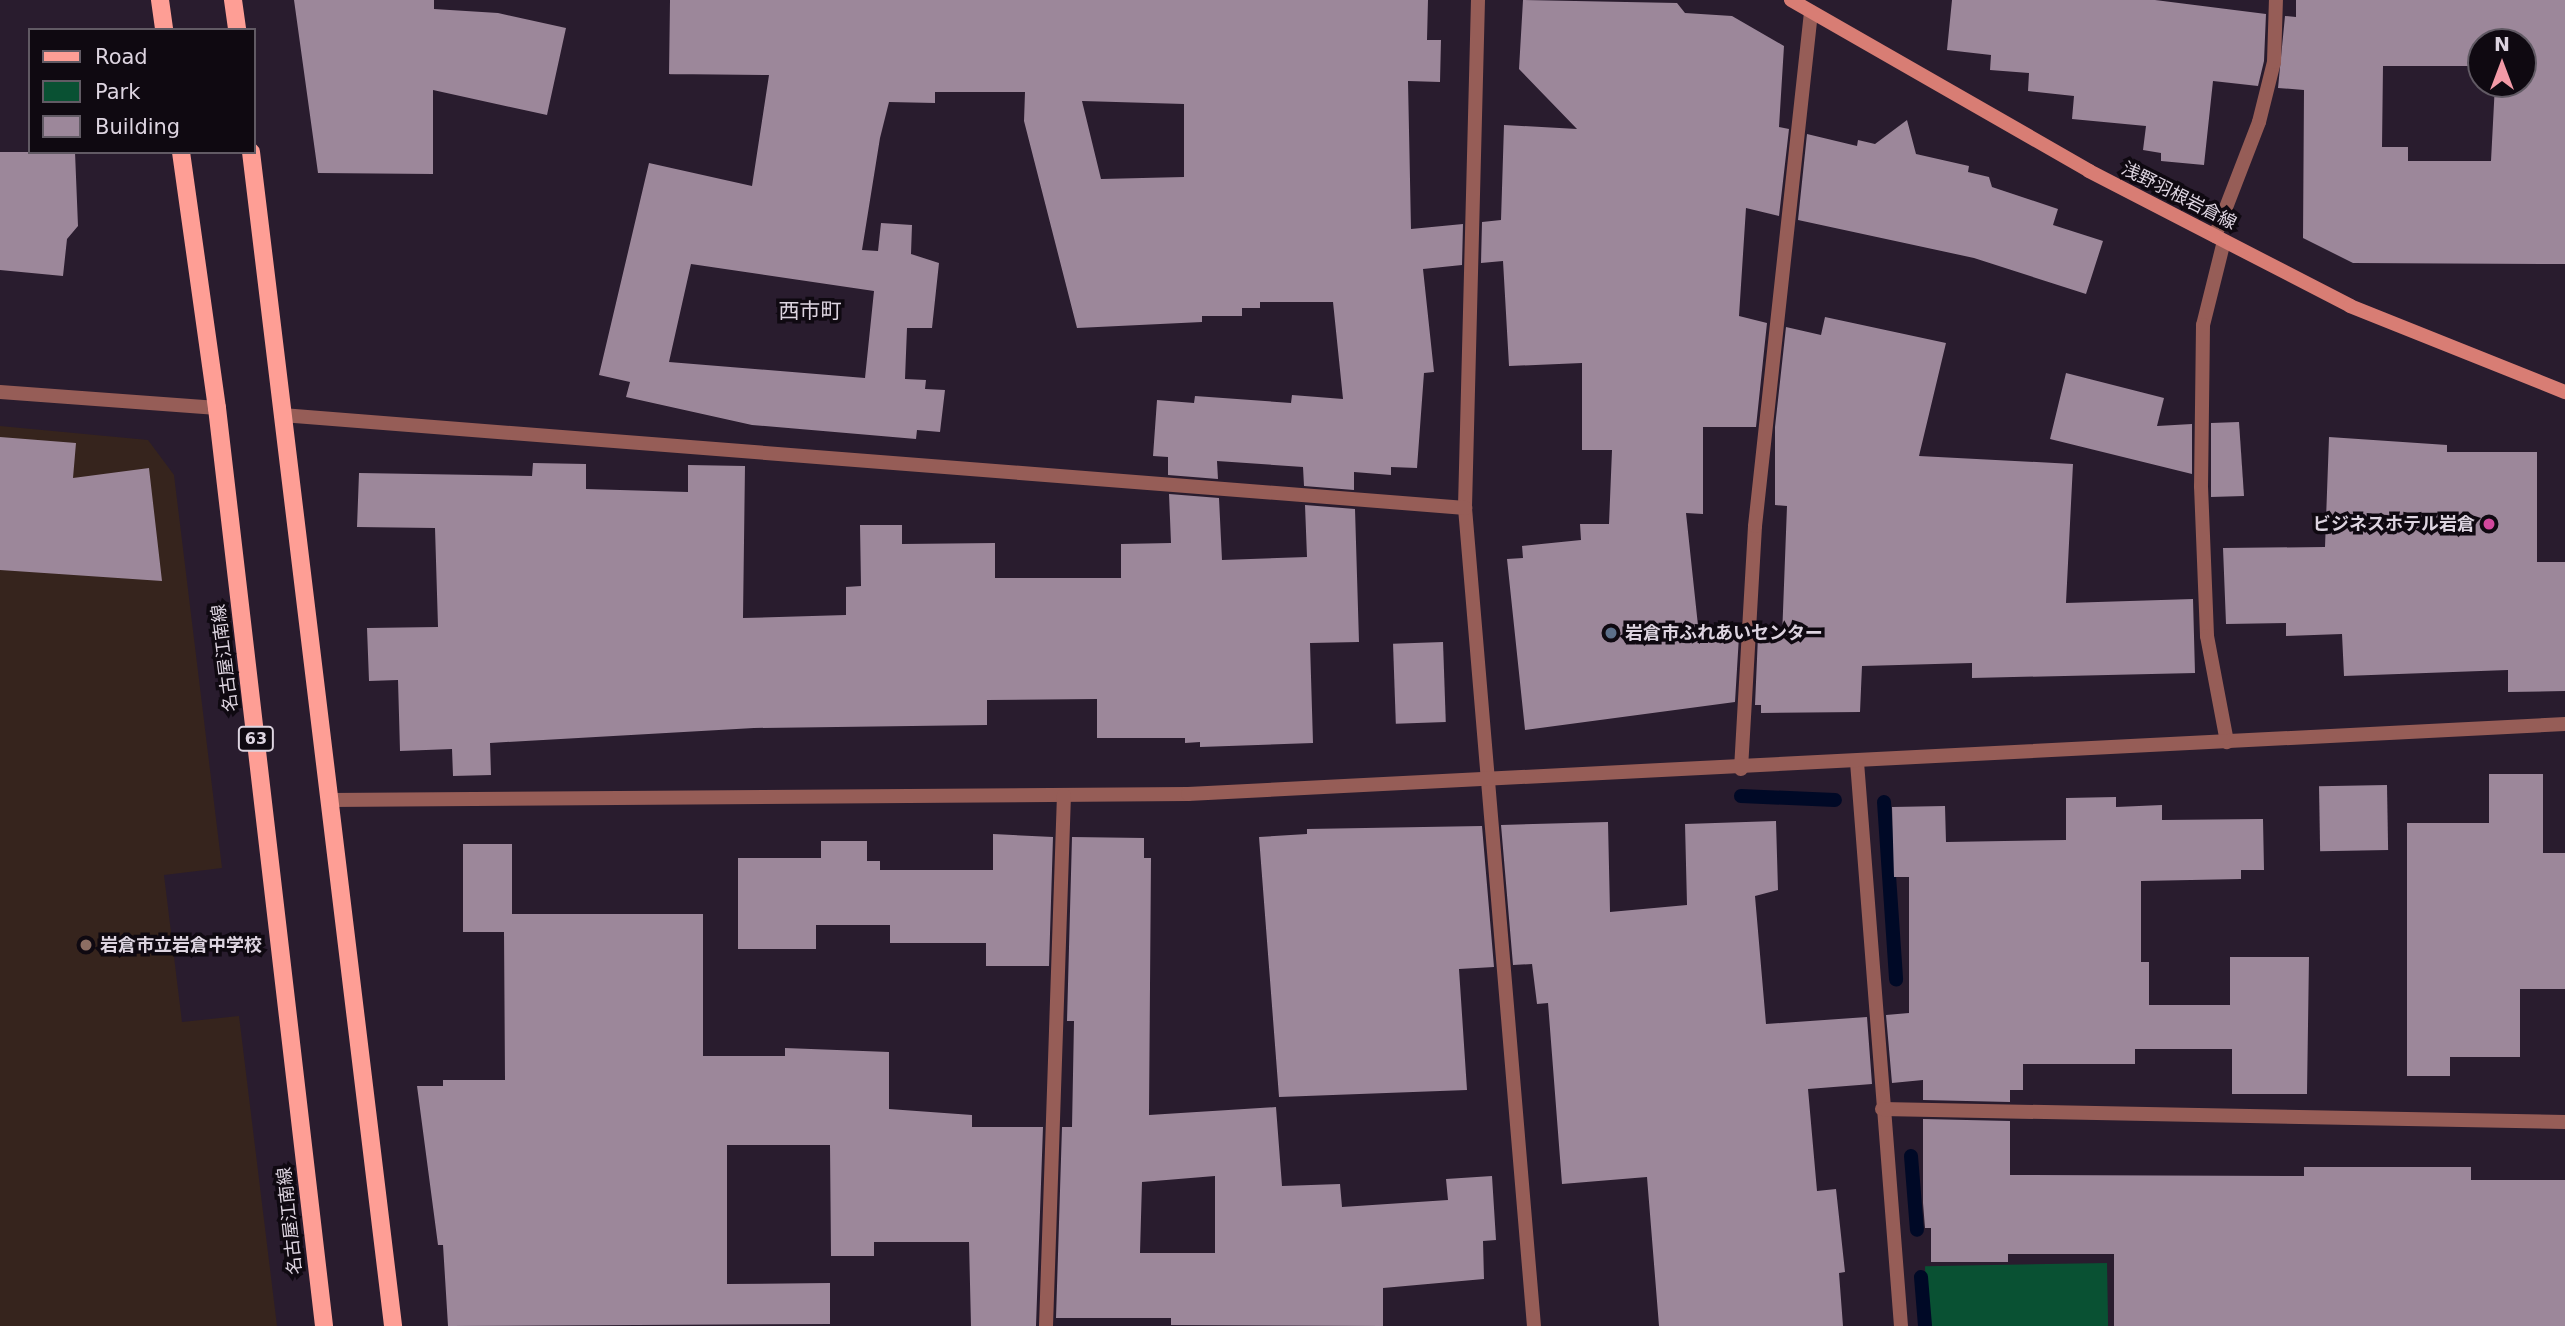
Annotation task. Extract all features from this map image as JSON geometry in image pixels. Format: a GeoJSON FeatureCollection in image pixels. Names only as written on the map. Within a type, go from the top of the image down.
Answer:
{"type":"FeatureCollection","features":[{"type":"Feature","properties":{"kind":"main road"},"geometry":{"type":"LineString","coordinates":[[160,0],[164,28]]}},
{"type":"Feature","properties":{"kind":"main road"},"geometry":{"type":"LineString","coordinates":[[233,0],[237,28]]}},
{"type":"Feature","properties":{"kind":"main road","name":"浅野羽根岩倉線"},"geometry":{"type":"LineString","coordinates":[[1791,0],[2089,171],[2350,306],[2565,393]]}},
{"type":"Feature","properties":{"kind":"main road","name":"名古屋江南線"},"geometry":{"type":"LineString","coordinates":[[181,154],[217,408],[324,1326]]}},
{"type":"Feature","properties":{"kind":"main road"},"geometry":{"type":"LineString","coordinates":[[251,154],[393,1326]]}},
{"type":"Feature","properties":{"kind":"street"},"geometry":{"type":"LineString","coordinates":[[1478,0],[1465,508],[1534,1326]]}},
{"type":"Feature","properties":{"kind":"street"},"geometry":{"type":"LineString","coordinates":[[2227,742],[2207,636],[2201,486],[2203,325],[2219,239],[2259,122],[2274,62],[2276,0]]}},
{"type":"Feature","properties":{"kind":"street"},"geometry":{"type":"LineString","coordinates":[[1741,769],[1755,526],[1811,12]]}},
{"type":"Feature","properties":{"kind":"street"},"geometry":{"type":"LineString","coordinates":[[0,392],[217,408]]}},
{"type":"Feature","properties":{"kind":"street"},"geometry":{"type":"LineString","coordinates":[[282,415],[1465,508]]}},
{"type":"Feature","properties":{"kind":"street"},"geometry":{"type":"LineString","coordinates":[[328,800],[1064,795],[1487,781],[2565,724]]}},
{"type":"Feature","properties":{"kind":"street"},"geometry":{"type":"LineString","coordinates":[[1857,762],[1901,1326]]}},
{"type":"Feature","properties":{"kind":"street"},"geometry":{"type":"LineString","coordinates":[[1046,1326],[1064,795]]}},
{"type":"Feature","properties":{"kind":"street"},"geometry":{"type":"LineString","coordinates":[[1882,1109],[2565,1122]]}},
{"type":"Feature","properties":{"kind":"shaded area","name":"岩倉市立岩倉中学校"},"geometry":{"type":"Polygon","coordinates":[[[0,426],[148,440],[174,475],[222,868],[164,875],[182,1022],[239,1016],[277,1326],[0,1326],[0,426]]]}},
{"type":"Feature","properties":{"kind":"green space"},"geometry":{"type":"Polygon","coordinates":[[[2107,1263],[2108,1326],[1926,1326],[1925,1266],[2107,1263]]]}},
{"type":"Feature","properties":{"kind":"building"},"geometry":{"type":"Polygon","coordinates":[[[294,0],[434,0],[434,9],[498,13],[566,28],[547,115],[433,90],[433,174],[318,173],[294,0]]]}},
{"type":"Feature","properties":{"kind":"building"},"geometry":{"type":"Polygon","coordinates":[[[670,0],[1428,0],[1427,40],[1441,40],[1440,82],[1408,81],[1411,229],[1463,224],[1462,265],[1423,269],[1434,372],[1424,373],[1417,468],[1391,467],[1391,475],[1354,472],[1354,490],[1304,486],[1303,467],[1217,461],[1218,479],[1168,475],[1168,457],[1153,456],[1157,400],[1194,403],[1195,396],[1291,403],[1292,395],[1343,399],[1333,302],[1260,302],[1260,308],[1242,308],[1242,316],[1202,316],[1202,322],[1077,328],[1024,121],[1025,92],[935,92],[935,103],[889,102],[880,138],[862,250],[878,251],[881,223],[912,225],[911,254],[939,263],[932,328],[907,328],[905,379],[926,380],[925,389],[945,390],[940,432],[917,430],[916,439],[752,425],[626,397],[630,382],[599,375],[649,163],[752,186],[769,75],[669,74],[670,0]],[[1082,101],[1101,179],[1184,177],[1184,104],[1082,101]],[[691,264],[669,362],[865,378],[874,291],[691,264]]]}},
{"type":"Feature","properties":{"kind":"building"},"geometry":{"type":"Polygon","coordinates":[[[1523,0],[1677,3],[1685,13],[1732,16],[1784,46],[1779,127],[1789,129],[1779,216],[1746,208],[1739,316],[1767,323],[1756,427],[1703,427],[1703,514],[1686,513],[1699,635],[1739,636],[1735,702],[1525,730],[1507,559],[1523,558],[1522,546],[1581,540],[1580,524],[1609,524],[1612,450],[1582,450],[1582,363],[1509,366],[1503,261],[1481,263],[1482,222],[1501,220],[1504,125],[1577,129],[1519,69],[1523,0]]]}},
{"type":"Feature","properties":{"kind":"building"},"geometry":{"type":"Polygon","coordinates":[[[1952,0],[2155,0],[2266,14],[2264,61],[2258,86],[2213,81],[2204,165],[2161,161],[2161,153],[2143,150],[2146,126],[2072,119],[2074,96],[2028,91],[2029,73],[1990,70],[1991,55],[1947,50],[1952,0]]]}},
{"type":"Feature","properties":{"kind":"building"},"geometry":{"type":"Polygon","coordinates":[[[2296,0],[2565,0],[2565,264],[2353,263],[2303,238],[2304,90],[2278,88],[2285,16],[2296,17],[2296,0]],[[2467,28],[2467,66],[2383,66],[2382,147],[2408,147],[2408,161],[2491,161],[2494,98],[2537,98],[2537,28],[2467,28]]]}},
{"type":"Feature","properties":{"kind":"building"},"geometry":{"type":"Polygon","coordinates":[[[1907,120],[1916,154],[1969,166],[1968,172],[1989,177],[1992,187],[2058,209],[2053,225],[2103,241],[2086,294],[1974,258],[1798,220],[1807,134],[1857,146],[1858,140],[1875,144],[1907,120]]]}},
{"type":"Feature","properties":{"kind":"building"},"geometry":{"type":"Polygon","coordinates":[[[0,152],[75,154],[78,226],[67,239],[63,276],[0,270],[0,152]]]}},
{"type":"Feature","properties":{"kind":"building"},"geometry":{"type":"Polygon","coordinates":[[[1825,317],[1946,343],[1919,456],[2073,464],[2066,603],[2193,599],[2195,673],[1972,678],[1972,663],[1862,666],[1860,712],[1761,713],[1761,705],[1755,705],[1758,636],[1782,637],[1787,506],[1775,505],[1775,427],[1786,327],[1821,335],[1825,317]]]}},
{"type":"Feature","properties":{"kind":"building"},"geometry":{"type":"Polygon","coordinates":[[[2066,373],[2164,398],[2157,426],[2192,424],[2192,474],[2050,439],[2066,373]]]}},
{"type":"Feature","properties":{"kind":"building"},"geometry":{"type":"Polygon","coordinates":[[[2239,422],[2244,496],[2211,497],[2211,423],[2239,422]]]}},
{"type":"Feature","properties":{"kind":"building"},"geometry":{"type":"Polygon","coordinates":[[[0,437],[76,443],[73,478],[149,468],[162,581],[0,570],[0,437]]]}},
{"type":"Feature","properties":{"kind":"building"},"geometry":{"type":"Polygon","coordinates":[[[2329,437],[2447,445],[2447,452],[2537,452],[2537,562],[2565,562],[2565,691],[2508,692],[2508,670],[2344,676],[2342,634],[2286,636],[2286,623],[2226,624],[2223,548],[2325,547],[2329,437]]]}},
{"type":"Feature","properties":{"kind":"building"},"geometry":{"type":"Polygon","coordinates":[[[533,463],[586,464],[586,489],[688,492],[688,465],[745,466],[743,618],[846,615],[846,587],[861,586],[860,525],[902,525],[902,544],[995,543],[995,578],[1121,578],[1121,544],[1171,543],[1169,494],[1219,498],[1222,560],[1307,557],[1305,505],[1355,509],[1359,642],[1310,643],[1313,743],[1200,747],[1200,742],[1185,743],[1185,738],[1097,738],[1097,699],[987,700],[987,725],[754,728],[490,743],[491,775],[453,776],[452,749],[400,751],[398,680],[369,681],[367,628],[438,627],[435,528],[357,527],[359,473],[532,476],[533,463]]]}},
{"type":"Feature","properties":{"kind":"building"},"geometry":{"type":"Polygon","coordinates":[[[1443,642],[1446,722],[1396,724],[1393,644],[1443,642]]]}},
{"type":"Feature","properties":{"kind":"building"},"geometry":{"type":"Polygon","coordinates":[[[2489,774],[2543,774],[2543,853],[2565,853],[2565,989],[2520,989],[2520,1057],[2450,1057],[2450,1076],[2407,1076],[2407,823],[2489,823],[2489,774]]]}},
{"type":"Feature","properties":{"kind":"building"},"geometry":{"type":"Polygon","coordinates":[[[2387,785],[2388,850],[2320,851],[2319,786],[2387,785]]]}},
{"type":"Feature","properties":{"kind":"building"},"geometry":{"type":"Polygon","coordinates":[[[2116,797],[2116,807],[2162,805],[2162,820],[2263,819],[2264,870],[2241,870],[2241,879],[2141,881],[2141,962],[2149,962],[2149,1005],[2230,1005],[2230,957],[2309,957],[2307,1094],[2232,1094],[2232,1049],[2135,1049],[2135,1064],[2023,1064],[2023,1090],[2010,1090],[2010,1102],[1923,1100],[1923,1080],[1892,1083],[1886,1015],[1909,1013],[1909,877],[1894,877],[1892,807],[1945,806],[1946,842],[2066,840],[2066,798],[2116,797]]]}},
{"type":"Feature","properties":{"kind":"building"},"geometry":{"type":"Polygon","coordinates":[[[1776,821],[1778,890],[1755,896],[1766,1024],[1867,1017],[1872,1084],[1808,1089],[1817,1191],[1836,1189],[1845,1272],[1839,1273],[1843,1326],[1659,1326],[1647,1177],[1562,1184],[1548,1003],[1537,1004],[1532,964],[1513,965],[1501,825],[1608,822],[1610,912],[1687,905],[1685,824],[1776,821]]]}},
{"type":"Feature","properties":{"kind":"building"},"geometry":{"type":"Polygon","coordinates":[[[1482,826],[1494,967],[1459,969],[1467,1090],[1279,1097],[1259,837],[1307,834],[1307,829],[1482,826]]]}},
{"type":"Feature","properties":{"kind":"building"},"geometry":{"type":"Polygon","coordinates":[[[993,834],[1053,837],[1049,966],[986,966],[986,943],[890,943],[890,925],[816,925],[816,949],[738,949],[738,858],[821,858],[821,841],[867,841],[867,861],[880,861],[880,870],[993,870],[993,834]]]}},
{"type":"Feature","properties":{"kind":"building"},"geometry":{"type":"Polygon","coordinates":[[[1072,837],[1144,838],[1144,858],[1151,858],[1149,1115],[1276,1107],[1282,1186],[1340,1184],[1342,1207],[1448,1200],[1446,1179],[1492,1176],[1496,1240],[1483,1241],[1484,1279],[1383,1288],[1383,1326],[1171,1325],[1171,1318],[1056,1318],[1062,1127],[1072,1127],[1074,1021],[1067,1021],[1072,837]],[[1215,1176],[1142,1182],[1140,1253],[1215,1253],[1215,1176]]]}},
{"type":"Feature","properties":{"kind":"building"},"geometry":{"type":"Polygon","coordinates":[[[463,844],[512,844],[512,914],[703,914],[703,1056],[785,1056],[785,1048],[889,1052],[889,1109],[972,1115],[972,1127],[1043,1127],[1036,1326],[971,1326],[969,1242],[874,1242],[874,1256],[831,1256],[830,1145],[727,1145],[727,1284],[830,1283],[830,1324],[448,1326],[443,1245],[438,1245],[417,1086],[443,1086],[443,1080],[505,1080],[504,932],[463,932],[463,844]]]}},
{"type":"Feature","properties":{"kind":"building"},"geometry":{"type":"Polygon","coordinates":[[[1923,1119],[2010,1121],[2010,1175],[2304,1176],[2304,1167],[2471,1167],[2471,1180],[2565,1180],[2565,1326],[2114,1326],[2114,1254],[2008,1254],[2008,1262],[1931,1262],[1931,1228],[1925,1228],[1923,1203],[1923,1119]]]}},
{"type":"Feature","properties":{"kind":"waterway"},"geometry":{"type":"LineString","coordinates":[[1741,796],[1835,800]]}},
{"type":"Feature","properties":{"kind":"waterway"},"geometry":{"type":"LineString","coordinates":[[1884,802],[1896,980]]}},
{"type":"Feature","properties":{"kind":"waterway"},"geometry":{"type":"LineString","coordinates":[[1911,1156],[1917,1230]]}},
{"type":"Feature","properties":{"kind":"waterway"},"geometry":{"type":"LineString","coordinates":[[1921,1277],[1925,1326]]}},
{"type":"Feature","properties":{"kind":"place","name":"ビジネスホテル岩倉"},"geometry":{"type":"Point","coordinates":[2489,524]}},
{"type":"Feature","properties":{"kind":"place","name":"岩倉市ふれあいセンター"},"geometry":{"type":"Point","coordinates":[1611,633]}},
{"type":"Feature","properties":{"kind":"place","name":"岩倉市立岩倉中学校"},"geometry":{"type":"Point","coordinates":[86,945]}},
{"type":"Feature","properties":{"kind":"district","name":"西市町"},"geometry":{"type":"Point","coordinates":[810,311]}}]}
